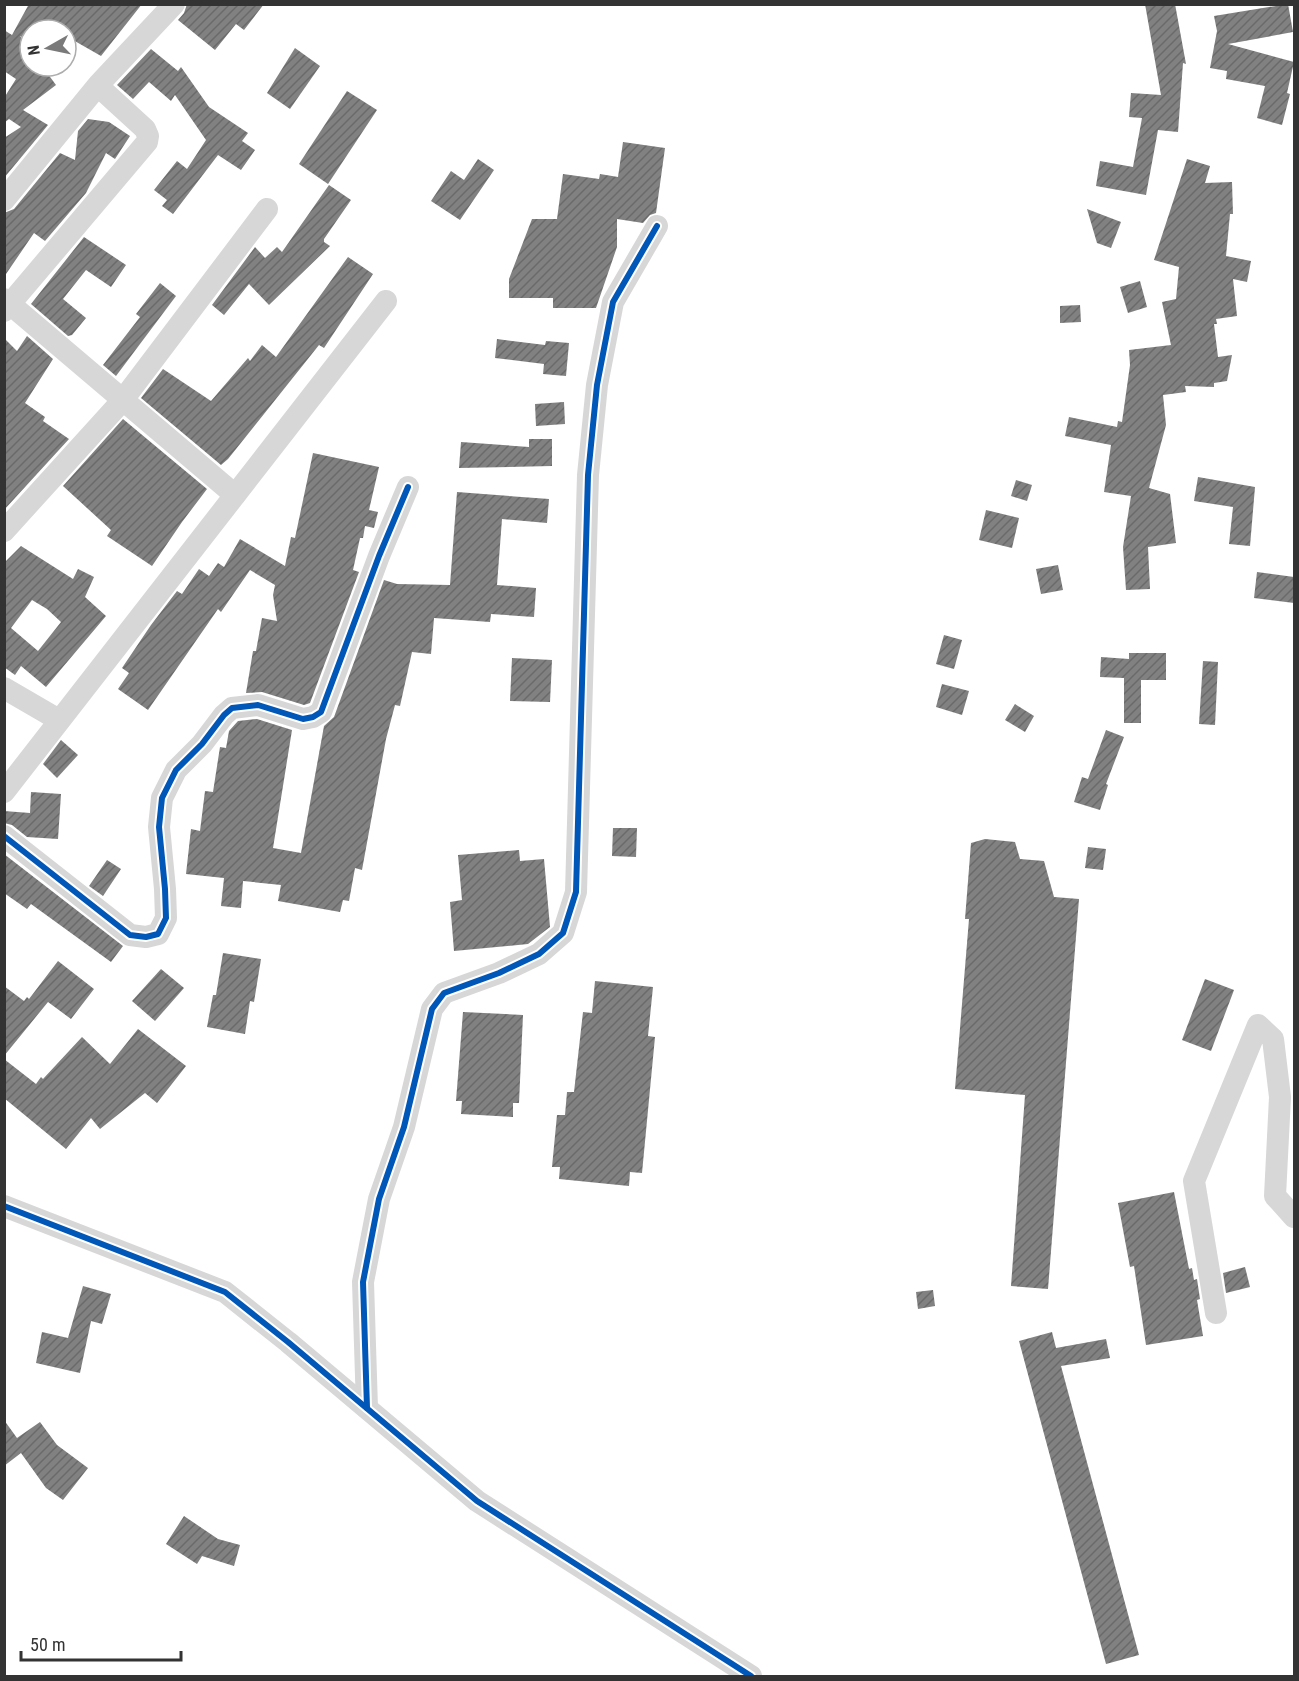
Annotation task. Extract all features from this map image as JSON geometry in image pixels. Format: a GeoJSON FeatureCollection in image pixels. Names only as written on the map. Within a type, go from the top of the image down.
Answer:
{"type":"FeatureCollection","features":[{"type":"Feature","properties":{"kind":"street"},"geometry":{"type":"LineString","coordinates":[[4,200],[98,86],[174,4]]}},
{"type":"Feature","properties":{"kind":"street"},"geometry":{"type":"LineString","coordinates":[[98,86],[145,129],[148,136],[147,142],[6,305],[235,495]]}},
{"type":"Feature","properties":{"kind":"street"},"geometry":{"type":"LineString","coordinates":[[5,530],[123,401],[267,209]]}},
{"type":"Feature","properties":{"kind":"street"},"geometry":{"type":"LineString","coordinates":[[367,1408],[363,1282],[379,1198],[405,1127],[432,1009],[444,993],[499,973],[539,954],[563,933],[576,892],[588,476],[597,385],[613,302],[657,225]]}},
{"type":"Feature","properties":{"kind":"street"},"geometry":{"type":"LineString","coordinates":[[8,778],[59,720],[386,301]]}},
{"type":"Feature","properties":{"kind":"street"},"geometry":{"type":"LineString","coordinates":[[4,836],[130,935],[146,937],[158,934],[166,918],[159,827],[161,807],[162,798],[176,770],[202,744],[232,708],[258,705],[303,719],[321,712],[379,556],[408,487]]}},
{"type":"Feature","properties":{"kind":"street"},"geometry":{"type":"LineString","coordinates":[[4,688],[59,720]]}},
{"type":"Feature","properties":{"kind":"street"},"geometry":{"type":"LineString","coordinates":[[1216,1313],[1194,1181],[1258,1024],[1273,1040],[1280,1097],[1275,1196],[1294,1217]]}},
{"type":"Feature","properties":{"kind":"street"},"geometry":{"type":"LineString","coordinates":[[4,1206],[225,1292],[477,1502],[751,1677]]}},
{"type":"Feature","properties":{"kind":"building"},"geometry":{"type":"Polygon","coordinates":[[[29,4],[142,4],[101,56],[78,43],[78,18],[21,18],[29,4]]]}},
{"type":"Feature","properties":{"kind":"building"},"geometry":{"type":"Polygon","coordinates":[[[187,4],[264,4],[244,30],[236,24],[215,50],[178,20],[187,4]]]}},
{"type":"Feature","properties":{"kind":"building"},"geometry":{"type":"Polygon","coordinates":[[[1145,4],[1175,4],[1186,64],[1183,63],[1178,132],[1158,130],[1146,195],[1096,186],[1100,161],[1133,167],[1142,118],[1129,117],[1131,93],[1161,95],[1145,4]]]}},
{"type":"Feature","properties":{"kind":"building"},"geometry":{"type":"Polygon","coordinates":[[[1288,4],[1293,32],[1228,44],[1294,62],[1287,93],[1290,94],[1282,125],[1257,118],[1265,86],[1226,79],[1227,71],[1210,68],[1217,31],[1214,16],[1288,4]]]}},
{"type":"Feature","properties":{"kind":"building"},"geometry":{"type":"Polygon","coordinates":[[[18,24],[18,78],[51,78],[56,85],[23,110],[48,125],[4,178],[4,138],[21,127],[9,119],[4,123],[4,98],[16,79],[4,71],[4,30],[12,35],[18,24]]]}},
{"type":"Feature","properties":{"kind":"building"},"geometry":{"type":"Polygon","coordinates":[[[295,48],[320,66],[290,109],[267,93],[295,48]]]}},
{"type":"Feature","properties":{"kind":"building"},"geometry":{"type":"Polygon","coordinates":[[[151,49],[178,71],[181,67],[209,107],[248,133],[242,141],[255,150],[241,170],[218,155],[173,214],[162,206],[167,200],[154,190],[177,161],[187,169],[206,140],[175,95],[171,101],[149,82],[133,99],[117,85],[151,49]]]}},
{"type":"Feature","properties":{"kind":"building"},"geometry":{"type":"Polygon","coordinates":[[[347,91],[377,110],[328,184],[299,164],[347,91]]]}},
{"type":"Feature","properties":{"kind":"building"},"geometry":{"type":"Polygon","coordinates":[[[88,119],[109,122],[130,136],[115,159],[106,153],[86,193],[45,241],[34,233],[4,277],[4,213],[14,209],[60,153],[75,160],[78,131],[88,119]]]}},
{"type":"Feature","properties":{"kind":"building"},"geometry":{"type":"Polygon","coordinates":[[[623,142],[665,148],[656,213],[650,215],[643,223],[617,219],[617,247],[596,308],[553,308],[553,298],[509,298],[509,279],[532,219],[557,219],[563,174],[599,179],[600,174],[618,177],[623,142]]]}},
{"type":"Feature","properties":{"kind":"building"},"geometry":{"type":"Polygon","coordinates":[[[478,159],[494,170],[460,220],[431,201],[451,171],[464,180],[478,159]]]}},
{"type":"Feature","properties":{"kind":"building"},"geometry":{"type":"Polygon","coordinates":[[[1187,159],[1210,166],[1205,183],[1232,182],[1233,214],[1230,214],[1226,256],[1251,261],[1247,282],[1233,279],[1237,316],[1216,319],[1217,324],[1214,324],[1218,357],[1232,355],[1227,381],[1214,383],[1214,387],[1185,386],[1186,392],[1163,395],[1166,425],[1149,488],[1170,494],[1176,543],[1148,547],[1150,589],[1126,590],[1123,547],[1131,496],[1104,492],[1111,445],[1065,436],[1069,417],[1117,427],[1118,421],[1122,422],[1130,365],[1129,350],[1171,345],[1162,302],[1176,299],[1179,267],[1154,260],[1187,159]]]}},
{"type":"Feature","properties":{"kind":"building"},"geometry":{"type":"Polygon","coordinates":[[[329,185],[351,200],[324,239],[324,242],[330,246],[269,305],[249,284],[224,315],[212,305],[255,247],[265,258],[277,247],[282,252],[329,185]]]}},
{"type":"Feature","properties":{"kind":"building"},"geometry":{"type":"Polygon","coordinates":[[[1087,209],[1121,222],[1111,248],[1097,243],[1087,209]]]}},
{"type":"Feature","properties":{"kind":"building"},"geometry":{"type":"Polygon","coordinates":[[[84,237],[126,265],[111,287],[86,270],[63,299],[86,318],[72,335],[68,336],[31,304],[84,237]]]}},
{"type":"Feature","properties":{"kind":"building"},"geometry":{"type":"Polygon","coordinates":[[[348,257],[373,274],[324,348],[319,345],[221,465],[141,398],[163,369],[211,401],[248,358],[250,361],[262,345],[276,357],[348,257]]]}},
{"type":"Feature","properties":{"kind":"building"},"geometry":{"type":"Polygon","coordinates":[[[1140,281],[1147,307],[1128,313],[1120,287],[1140,281]]]}},
{"type":"Feature","properties":{"kind":"building"},"geometry":{"type":"Polygon","coordinates":[[[160,283],[176,296],[116,376],[103,365],[140,317],[136,314],[160,283]]]}},
{"type":"Feature","properties":{"kind":"building"},"geometry":{"type":"Polygon","coordinates":[[[1080,305],[1081,322],[1060,323],[1060,306],[1080,305]]]}},
{"type":"Feature","properties":{"kind":"building"},"geometry":{"type":"Polygon","coordinates":[[[27,336],[53,359],[25,403],[45,417],[43,421],[69,439],[4,510],[4,338],[17,351],[27,336]]]}},
{"type":"Feature","properties":{"kind":"building"},"geometry":{"type":"Polygon","coordinates":[[[497,339],[545,345],[546,341],[569,343],[566,376],[543,374],[544,364],[495,358],[497,339]]]}},
{"type":"Feature","properties":{"kind":"building"},"geometry":{"type":"Polygon","coordinates":[[[564,402],[565,424],[536,426],[535,404],[564,402]]]}},
{"type":"Feature","properties":{"kind":"building"},"geometry":{"type":"Polygon","coordinates":[[[123,419],[207,489],[152,566],[107,536],[111,530],[63,486],[123,419]]]}},
{"type":"Feature","properties":{"kind":"building"},"geometry":{"type":"Polygon","coordinates":[[[529,439],[552,439],[552,466],[459,468],[461,442],[529,447],[529,439]]]}},
{"type":"Feature","properties":{"kind":"building"},"geometry":{"type":"Polygon","coordinates":[[[313,453],[379,467],[369,510],[378,512],[374,528],[365,526],[363,538],[360,538],[353,570],[359,572],[310,703],[304,705],[262,692],[246,693],[253,651],[256,651],[262,618],[277,621],[273,595],[275,585],[250,570],[221,612],[218,609],[148,710],[118,689],[129,673],[122,668],[151,625],[177,591],[182,594],[199,569],[209,576],[218,563],[224,567],[240,539],[285,566],[291,537],[295,538],[313,453]]]}},
{"type":"Feature","properties":{"kind":"building"},"geometry":{"type":"Polygon","coordinates":[[[1198,477],[1255,487],[1250,546],[1229,544],[1233,507],[1194,501],[1198,477]]]}},
{"type":"Feature","properties":{"kind":"building"},"geometry":{"type":"Polygon","coordinates":[[[1016,480],[1032,485],[1027,501],[1011,496],[1016,480]]]}},
{"type":"Feature","properties":{"kind":"building"},"geometry":{"type":"Polygon","coordinates":[[[457,492],[549,499],[547,523],[502,519],[497,585],[536,588],[534,617],[491,614],[490,622],[434,618],[431,654],[412,652],[400,706],[395,705],[386,739],[362,870],[355,868],[349,901],[343,900],[340,912],[278,901],[281,885],[243,881],[241,908],[221,906],[224,878],[186,874],[191,829],[200,831],[205,791],[213,792],[220,747],[226,748],[229,731],[238,721],[257,719],[292,730],[273,848],[301,853],[324,726],[334,717],[384,580],[397,584],[450,585],[457,492]]]}},
{"type":"Feature","properties":{"kind":"building"},"geometry":{"type":"Polygon","coordinates":[[[986,510],[1019,518],[1012,548],[979,540],[986,510]]]}},
{"type":"Feature","properties":{"kind":"building"},"geometry":{"type":"Polygon","coordinates":[[[21,546],[73,579],[78,569],[94,577],[85,597],[106,616],[46,687],[21,666],[15,675],[4,667],[4,563],[21,546]],[[32,600],[11,628],[38,651],[61,622],[47,609],[32,600]]]}},
{"type":"Feature","properties":{"kind":"building"},"geometry":{"type":"Polygon","coordinates":[[[1058,565],[1063,590],[1041,594],[1036,569],[1058,565]]]}},
{"type":"Feature","properties":{"kind":"building"},"geometry":{"type":"Polygon","coordinates":[[[1257,572],[1294,577],[1294,603],[1254,598],[1257,572]]]}},
{"type":"Feature","properties":{"kind":"building"},"geometry":{"type":"Polygon","coordinates":[[[944,635],[962,640],[954,669],[936,664],[944,635]]]}},
{"type":"Feature","properties":{"kind":"building"},"geometry":{"type":"Polygon","coordinates":[[[1129,653],[1166,653],[1166,680],[1141,680],[1141,723],[1124,723],[1124,678],[1100,677],[1101,657],[1129,659],[1129,653]]]}},
{"type":"Feature","properties":{"kind":"building"},"geometry":{"type":"Polygon","coordinates":[[[512,658],[552,660],[550,702],[510,701],[512,658]]]}},
{"type":"Feature","properties":{"kind":"building"},"geometry":{"type":"Polygon","coordinates":[[[1203,661],[1218,662],[1215,725],[1199,724],[1203,661]]]}},
{"type":"Feature","properties":{"kind":"building"},"geometry":{"type":"Polygon","coordinates":[[[942,684],[969,691],[962,715],[936,707],[942,684]]]}},
{"type":"Feature","properties":{"kind":"building"},"geometry":{"type":"Polygon","coordinates":[[[1015,704],[1034,716],[1025,732],[1005,720],[1015,704]]]}},
{"type":"Feature","properties":{"kind":"building"},"geometry":{"type":"Polygon","coordinates":[[[1106,730],[1124,737],[1106,784],[1108,785],[1100,810],[1074,802],[1082,777],[1088,779],[1106,730]]]}},
{"type":"Feature","properties":{"kind":"building"},"geometry":{"type":"Polygon","coordinates":[[[61,740],[78,755],[57,778],[43,764],[61,740]]]}},
{"type":"Feature","properties":{"kind":"building"},"geometry":{"type":"Polygon","coordinates":[[[31,792],[61,794],[58,839],[27,837],[12,825],[4,823],[4,811],[30,813],[31,792]]]}},
{"type":"Feature","properties":{"kind":"building"},"geometry":{"type":"Polygon","coordinates":[[[613,828],[637,828],[636,857],[612,856],[613,828]]]}},
{"type":"Feature","properties":{"kind":"building"},"geometry":{"type":"Polygon","coordinates":[[[985,839],[1015,842],[1020,859],[1044,861],[1054,897],[1079,899],[1048,1289],[1011,1286],[1025,1095],[955,1089],[969,919],[965,919],[971,843],[985,839]]]}},
{"type":"Feature","properties":{"kind":"building"},"geometry":{"type":"Polygon","coordinates":[[[1088,847],[1106,849],[1103,870],[1085,868],[1088,847]]]}},
{"type":"Feature","properties":{"kind":"building"},"geometry":{"type":"Polygon","coordinates":[[[519,850],[520,861],[544,859],[550,927],[528,944],[454,951],[450,902],[462,900],[458,855],[519,850]]]}},
{"type":"Feature","properties":{"kind":"building"},"geometry":{"type":"Polygon","coordinates":[[[4,854],[123,946],[111,962],[31,904],[27,909],[4,893],[4,854]]]}},
{"type":"Feature","properties":{"kind":"building"},"geometry":{"type":"Polygon","coordinates":[[[107,860],[121,869],[103,896],[89,886],[107,860]]]}},
{"type":"Feature","properties":{"kind":"building"},"geometry":{"type":"Polygon","coordinates":[[[223,953],[261,959],[254,1002],[250,1001],[245,1034],[207,1027],[213,995],[216,995],[223,953]]]}},
{"type":"Feature","properties":{"kind":"building"},"geometry":{"type":"Polygon","coordinates":[[[58,961],[94,989],[71,1019],[48,1002],[4,1056],[4,986],[24,1001],[27,997],[29,999],[58,961]]]}},
{"type":"Feature","properties":{"kind":"building"},"geometry":{"type":"Polygon","coordinates":[[[161,969],[184,988],[155,1021],[132,1001],[161,969]]]}},
{"type":"Feature","properties":{"kind":"building"},"geometry":{"type":"Polygon","coordinates":[[[1205,979],[1234,990],[1211,1051],[1182,1040],[1205,979]]]}},
{"type":"Feature","properties":{"kind":"building"},"geometry":{"type":"Polygon","coordinates":[[[595,981],[653,987],[648,1036],[655,1037],[642,1173],[630,1172],[629,1186],[559,1179],[560,1167],[552,1167],[557,1115],[565,1115],[567,1092],[574,1092],[583,1012],[592,1013],[595,981]]]}},
{"type":"Feature","properties":{"kind":"building"},"geometry":{"type":"Polygon","coordinates":[[[463,1012],[523,1015],[519,1103],[513,1103],[513,1117],[461,1114],[462,1101],[456,1101],[463,1012]]]}},
{"type":"Feature","properties":{"kind":"building"},"geometry":{"type":"Polygon","coordinates":[[[138,1029],[186,1066],[157,1103],[145,1093],[100,1129],[91,1118],[66,1149],[4,1098],[4,1059],[36,1084],[82,1037],[110,1064],[138,1029]]]}},
{"type":"Feature","properties":{"kind":"building"},"geometry":{"type":"Polygon","coordinates":[[[1174,1192],[1189,1269],[1192,1268],[1194,1280],[1197,1279],[1200,1299],[1197,1300],[1203,1336],[1146,1345],[1134,1266],[1130,1267],[1118,1203],[1174,1192]]]}},
{"type":"Feature","properties":{"kind":"building"},"geometry":{"type":"Polygon","coordinates":[[[1245,1267],[1250,1287],[1226,1293],[1223,1273],[1245,1267]]]}},
{"type":"Feature","properties":{"kind":"building"},"geometry":{"type":"Polygon","coordinates":[[[83,1286],[111,1294],[102,1324],[91,1321],[80,1373],[36,1363],[42,1332],[68,1338],[83,1286]]]}},
{"type":"Feature","properties":{"kind":"building"},"geometry":{"type":"Polygon","coordinates":[[[933,1290],[935,1306],[918,1309],[916,1292],[933,1290]]]}},
{"type":"Feature","properties":{"kind":"building"},"geometry":{"type":"Polygon","coordinates":[[[1052,1332],[1056,1348],[1106,1339],[1110,1358],[1061,1366],[1139,1655],[1106,1664],[1019,1341],[1052,1332]]]}},
{"type":"Feature","properties":{"kind":"building"},"geometry":{"type":"Polygon","coordinates":[[[4,1420],[17,1438],[40,1422],[57,1445],[88,1468],[63,1500],[46,1488],[21,1453],[4,1466],[4,1420]]]}},
{"type":"Feature","properties":{"kind":"building"},"geometry":{"type":"Polygon","coordinates":[[[184,1516],[218,1539],[240,1545],[234,1566],[202,1556],[197,1564],[166,1544],[184,1516]]]}},
{"type":"Feature","properties":{"kind":"cycle path"},"geometry":{"type":"LineString","coordinates":[[367,1408],[363,1282],[379,1199],[404,1127],[432,1009],[444,993],[499,973],[539,954],[563,933],[576,892],[588,475],[597,385],[613,302],[657,226]]}},
{"type":"Feature","properties":{"kind":"cycle path"},"geometry":{"type":"LineString","coordinates":[[4,836],[130,935],[146,937],[158,934],[166,918],[159,827],[162,798],[176,770],[202,744],[232,708],[258,705],[303,719],[321,712],[379,556],[408,487]]}},
{"type":"Feature","properties":{"kind":"cycle path"},"geometry":{"type":"LineString","coordinates":[[4,1206],[225,1292],[477,1501],[751,1676]]}}]}
